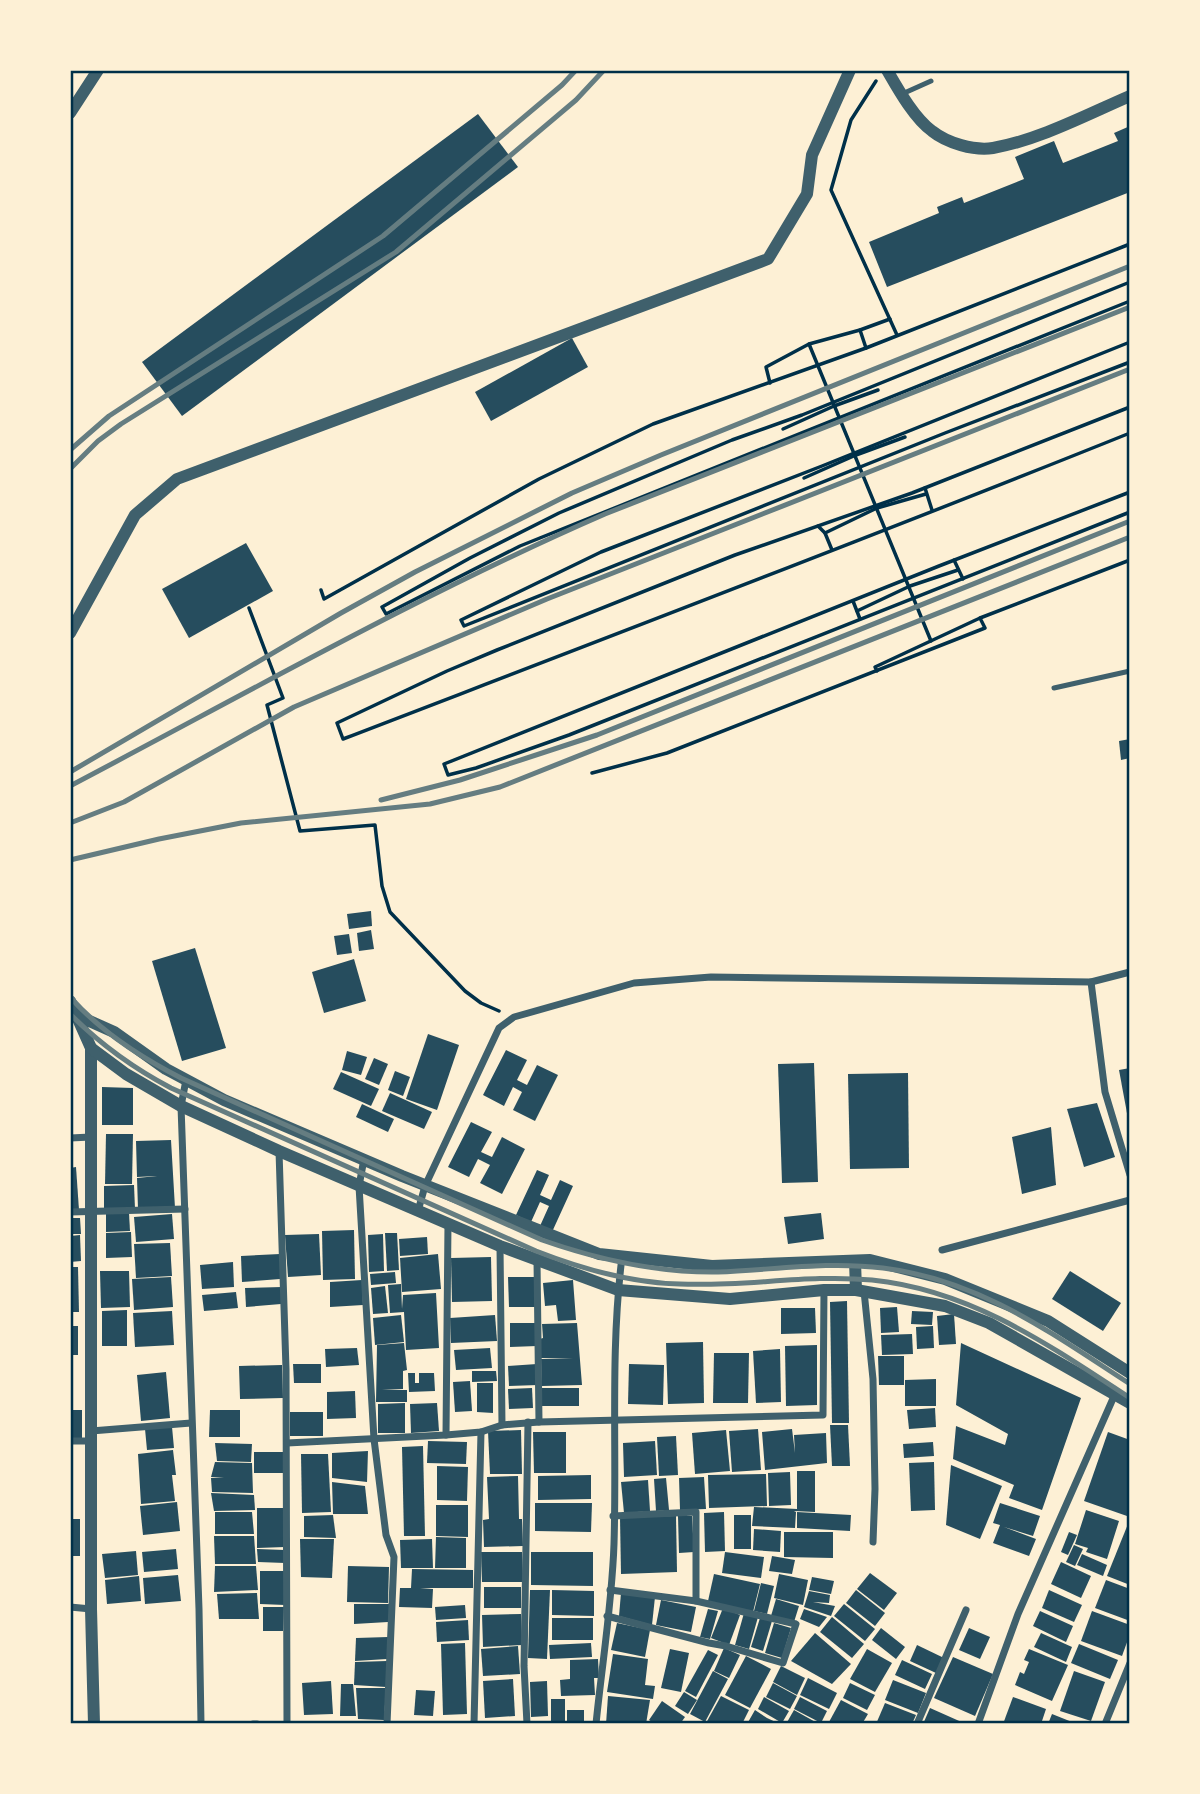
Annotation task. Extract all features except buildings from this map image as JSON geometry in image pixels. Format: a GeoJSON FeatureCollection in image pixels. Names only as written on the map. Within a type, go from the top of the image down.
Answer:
{"type":"FeatureCollection","features":[{"type":"Feature","properties":{"kind":"street"},"geometry":{"type":"LineString","coordinates":[[70,113],[98,70]]}},
{"type":"Feature","properties":{"kind":"street"},"geometry":{"type":"LineString","coordinates":[[70,633],[135,514],[177,479],[768,259],[807,194],[812,155],[850,70]]}},
{"type":"Feature","properties":{"kind":"street"},"geometry":{"type":"LineString","coordinates":[[887,70],[901,95],[931,131],[965,146],[991,148],[1015,142],[1130,96]]}},
{"type":"Feature","properties":{"kind":"street"},"geometry":{"type":"LineString","coordinates":[[418,1211],[425,1186],[499,1028],[514,1017],[634,983],[711,977],[1091,982],[1130,972]]}},
{"type":"Feature","properties":{"kind":"street"},"geometry":{"type":"LineString","coordinates":[[1091,982],[1105,1093],[1130,1175]]}},
{"type":"Feature","properties":{"kind":"street"},"geometry":{"type":"LineString","coordinates":[[70,1002],[91,1048],[91,1609],[94,1724]]}},
{"type":"Feature","properties":{"kind":"street"},"geometry":{"type":"LineString","coordinates":[[76,1015],[114,1032],[166,1069],[223,1100],[425,1186],[599,1254],[712,1266],[870,1260],[950,1281],[1048,1321],[1130,1373]]}},
{"type":"Feature","properties":{"kind":"street"},"geometry":{"type":"LineString","coordinates":[[91,1048],[126,1074],[181,1106],[500,1246],[618,1290],[730,1299],[824,1290],[860,1290],[945,1306],[989,1323],[1130,1404]]}},
{"type":"Feature","properties":{"kind":"street"},"geometry":{"type":"LineString","coordinates":[[186,1080],[181,1106],[201,1724]]}},
{"type":"Feature","properties":{"kind":"street"},"geometry":{"type":"LineString","coordinates":[[70,1138],[91,1137]]}},
{"type":"Feature","properties":{"kind":"street"},"geometry":{"type":"LineString","coordinates":[[279,1151],[287,1443],[287,1724]]}},
{"type":"Feature","properties":{"kind":"street"},"geometry":{"type":"LineString","coordinates":[[364,1159],[359,1186],[374,1439],[386,1535],[394,1557],[387,1724]]}},
{"type":"Feature","properties":{"kind":"street"},"geometry":{"type":"LineString","coordinates":[[942,1250],[1130,1200]]}},
{"type":"Feature","properties":{"kind":"street"},"geometry":{"type":"LineString","coordinates":[[70,1212],[185,1209]]}},
{"type":"Feature","properties":{"kind":"street"},"geometry":{"type":"LineString","coordinates":[[446,1436],[448,1223]]}},
{"type":"Feature","properties":{"kind":"street"},"geometry":{"type":"LineString","coordinates":[[500,1246],[502,1425]]}},
{"type":"Feature","properties":{"kind":"street"},"geometry":{"type":"LineString","coordinates":[[596,1724],[610,1590],[618,1290],[622,1257]]}},
{"type":"Feature","properties":{"kind":"street"},"geometry":{"type":"LineString","coordinates":[[537,1260],[539,1422]]}},
{"type":"Feature","properties":{"kind":"street"},"geometry":{"type":"LineString","coordinates":[[855,1261],[873,1379],[873,1542]]}},
{"type":"Feature","properties":{"kind":"street"},"geometry":{"type":"LineString","coordinates":[[945,1306],[950,1281]]}},
{"type":"Feature","properties":{"kind":"street"},"geometry":{"type":"LineString","coordinates":[[287,1443],[446,1436],[481,1432],[502,1425],[614,1418],[823,1415],[824,1290]]}},
{"type":"Feature","properties":{"kind":"street"},"geometry":{"type":"LineString","coordinates":[[978,1724],[1018,1614],[1115,1394]]}},
{"type":"Feature","properties":{"kind":"street"},"geometry":{"type":"LineString","coordinates":[[70,1441],[191,1423]]}},
{"type":"Feature","properties":{"kind":"street"},"geometry":{"type":"LineString","coordinates":[[527,1724],[524,1666],[528,1423]]}},
{"type":"Feature","properties":{"kind":"street"},"geometry":{"type":"LineString","coordinates":[[474,1724],[481,1432]]}},
{"type":"Feature","properties":{"kind":"street"},"geometry":{"type":"LineString","coordinates":[[613,1516],[696,1512],[696,1601]]}},
{"type":"Feature","properties":{"kind":"street"},"geometry":{"type":"LineString","coordinates":[[607,1616],[783,1663],[796,1624],[696,1601],[610,1590]]}},
{"type":"Feature","properties":{"kind":"street"},"geometry":{"type":"LineString","coordinates":[[70,1607],[91,1609]]}},
{"type":"Feature","properties":{"kind":"street"},"geometry":{"type":"LineString","coordinates":[[917,1724],[965,1610]]}},
{"type":"Feature","properties":{"kind":"street"},"geometry":{"type":"LineString","coordinates":[[1105,1724],[1130,1663]]}},
{"type":"Feature","properties":{"kind":"lane"},"geometry":{"type":"LineString","coordinates":[[901,95],[931,81]]}},
{"type":"Feature","properties":{"kind":"lane"},"geometry":{"type":"LineString","coordinates":[[1054,688],[1130,671]]}},
{"type":"Feature","properties":{"kind":"path"},"geometry":{"type":"LineString","coordinates":[[877,80],[851,120],[831,190],[897,335]]}},
{"type":"Feature","properties":{"kind":"path"},"geometry":{"type":"LineString","coordinates":[[321,590],[324,599],[539,479],[653,424],[866,348],[1130,244]]}},
{"type":"Feature","properties":{"kind":"path"},"geometry":{"type":"LineString","coordinates":[[1130,282],[732,440],[559,513],[382,607],[386,614],[520,546],[1130,301]]}},
{"type":"Feature","properties":{"kind":"path"},"geometry":{"type":"LineString","coordinates":[[770,383],[766,367],[809,344],[860,330],[890,318]]}},
{"type":"Feature","properties":{"kind":"path"},"geometry":{"type":"LineString","coordinates":[[860,330],[866,348]]}},
{"type":"Feature","properties":{"kind":"path"},"geometry":{"type":"LineString","coordinates":[[1130,342],[856,455],[601,552],[461,620],[464,626],[1130,362]]}},
{"type":"Feature","properties":{"kind":"path"},"geometry":{"type":"LineString","coordinates":[[809,344],[910,586],[930,641]]}},
{"type":"Feature","properties":{"kind":"path"},"geometry":{"type":"LineString","coordinates":[[878,383],[883,399]]}},
{"type":"Feature","properties":{"kind":"path"},"geometry":{"type":"LineString","coordinates":[[783,429],[878,390]]}},
{"type":"Feature","properties":{"kind":"path"},"geometry":{"type":"LineString","coordinates":[[1130,407],[925,488],[722,560],[447,671],[337,723],[343,739],[708,600],[1130,433]]}},
{"type":"Feature","properties":{"kind":"path"},"geometry":{"type":"LineString","coordinates":[[778,423],[783,429],[783,439]]}},
{"type":"Feature","properties":{"kind":"path"},"geometry":{"type":"LineString","coordinates":[[905,435],[911,447]]}},
{"type":"Feature","properties":{"kind":"path"},"geometry":{"type":"LineString","coordinates":[[803,475],[905,435]]}},
{"type":"Feature","properties":{"kind":"path"},"geometry":{"type":"LineString","coordinates":[[803,475],[806,489]]}},
{"type":"Feature","properties":{"kind":"path"},"geometry":{"type":"LineString","coordinates":[[925,488],[932,510]]}},
{"type":"Feature","properties":{"kind":"path"},"geometry":{"type":"LineString","coordinates":[[1130,492],[444,764],[448,775],[476,768],[569,734],[1130,512]]}},
{"type":"Feature","properties":{"kind":"path"},"geometry":{"type":"LineString","coordinates":[[825,533],[877,508],[926,494]]}},
{"type":"Feature","properties":{"kind":"path"},"geometry":{"type":"LineString","coordinates":[[818,526],[825,533],[832,550]]}},
{"type":"Feature","properties":{"kind":"path"},"geometry":{"type":"LineString","coordinates":[[954,560],[962,579]]}},
{"type":"Feature","properties":{"kind":"path"},"geometry":{"type":"LineString","coordinates":[[876,669],[979,618],[1130,560]]}},
{"type":"Feature","properties":{"kind":"path"},"geometry":{"type":"LineString","coordinates":[[857,611],[910,586],[958,570]]}},
{"type":"Feature","properties":{"kind":"path"},"geometry":{"type":"LineString","coordinates":[[853,601],[860,620]]}},
{"type":"Feature","properties":{"kind":"path"},"geometry":{"type":"LineString","coordinates":[[249,608],[283,698],[267,705],[300,831],[375,825],[380,877],[390,912],[465,991],[481,1003],[514,1017]]}},
{"type":"Feature","properties":{"kind":"path"},"geometry":{"type":"LineString","coordinates":[[592,773],[667,753],[985,628],[979,618]]}},
{"type":"Feature","properties":{"kind":"railway"},"geometry":{"type":"LineString","coordinates":[[70,450],[109,416],[383,236],[562,85],[576,70]]}},
{"type":"Feature","properties":{"kind":"railway"},"geometry":{"type":"LineString","coordinates":[[70,469],[98,441],[121,424],[396,252],[576,100],[604,70]]}},
{"type":"Feature","properties":{"kind":"railway"},"geometry":{"type":"LineString","coordinates":[[70,772],[341,613],[415,572],[572,493],[1130,266]]}},
{"type":"Feature","properties":{"kind":"railway"},"geometry":{"type":"LineString","coordinates":[[70,786],[335,645],[536,545],[605,514],[1130,307]]}},
{"type":"Feature","properties":{"kind":"railway"},"geometry":{"type":"LineString","coordinates":[[70,823],[124,802],[294,707],[547,599],[1130,369]]}},
{"type":"Feature","properties":{"kind":"railway"},"geometry":{"type":"LineString","coordinates":[[381,800],[460,780],[597,735],[1130,521]]}},
{"type":"Feature","properties":{"kind":"railway"},"geometry":{"type":"LineString","coordinates":[[70,860],[241,823],[430,804],[500,787],[1130,537]]}},
{"type":"Feature","properties":{"kind":"railway"},"geometry":{"type":"LineString","coordinates":[[70,997],[122,1043],[181,1078],[542,1240],[607,1259],[651,1268],[695,1272],[842,1265],[918,1274],[951,1284],[1013,1311],[1130,1384]]}},
{"type":"Feature","properties":{"kind":"railway"},"geometry":{"type":"LineString","coordinates":[[70,1014],[118,1055],[171,1088],[553,1258],[607,1274],[662,1283],[728,1284],[848,1279],[908,1286],[943,1295],[1008,1323],[1130,1398]]}}]}
